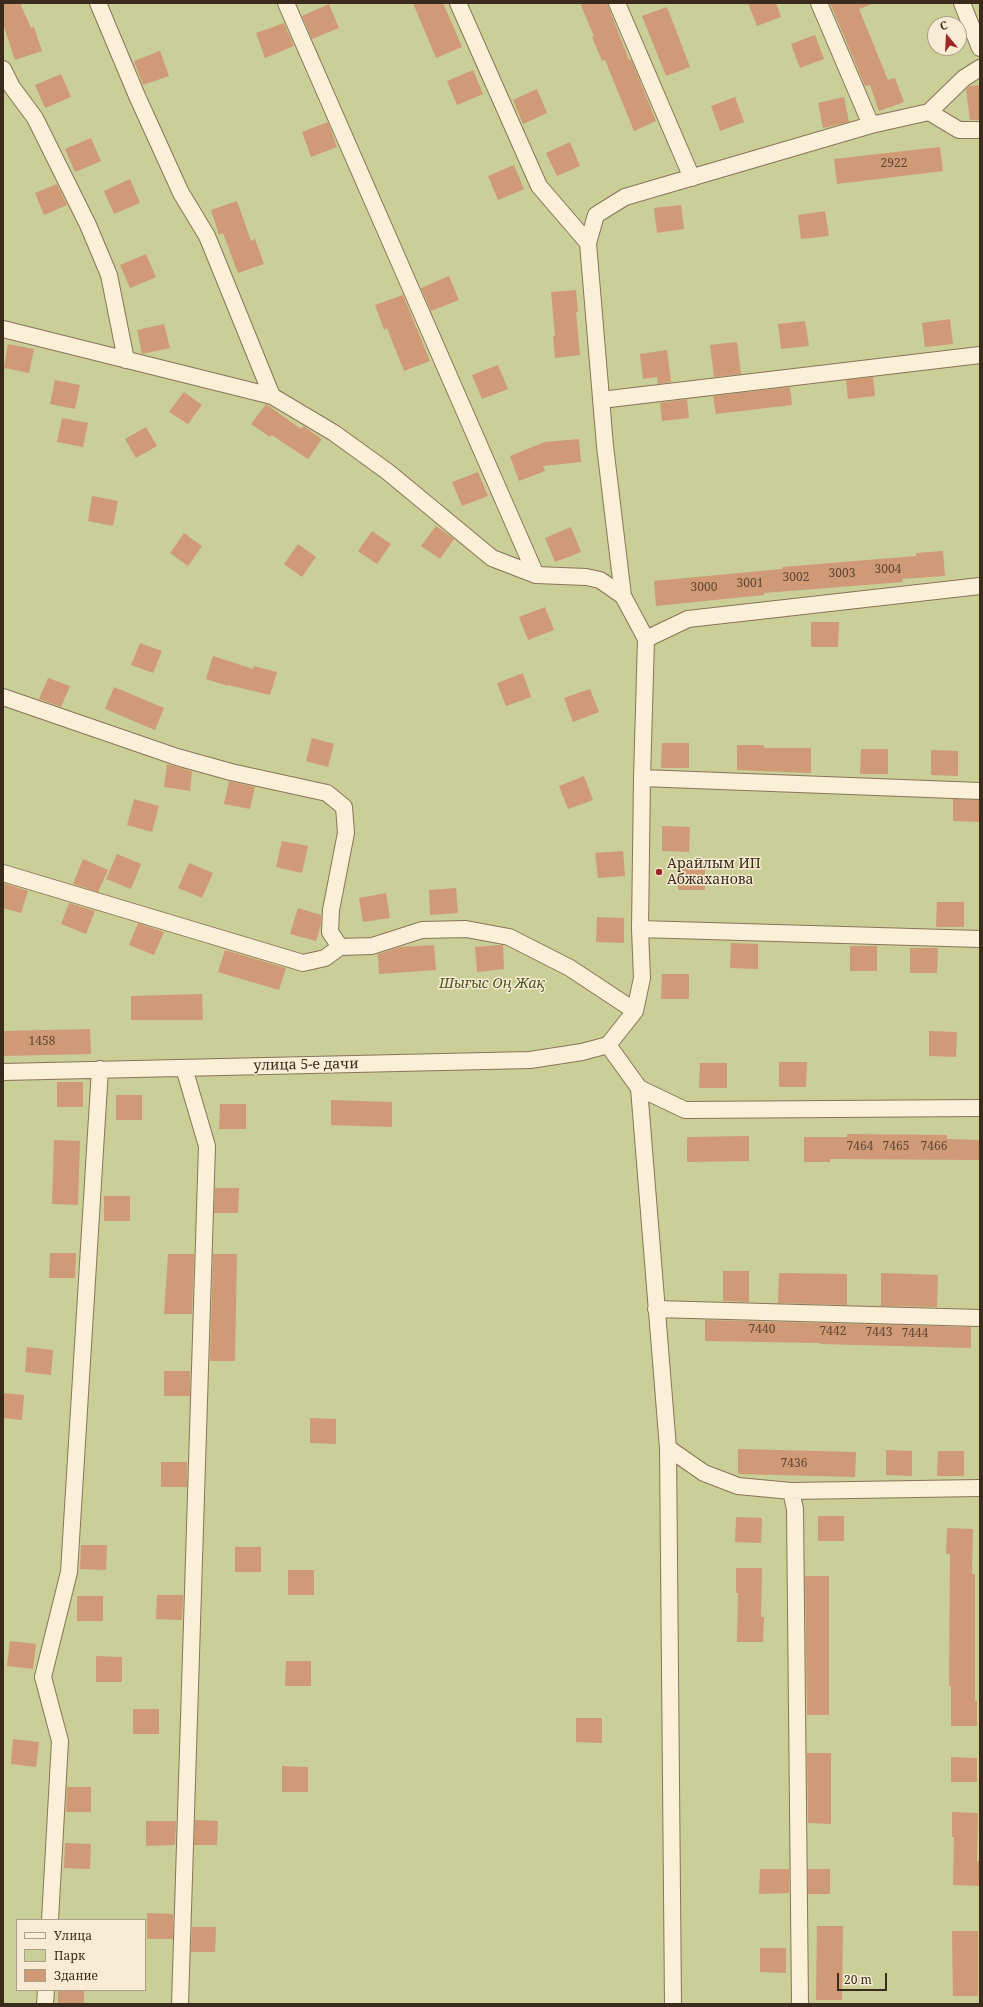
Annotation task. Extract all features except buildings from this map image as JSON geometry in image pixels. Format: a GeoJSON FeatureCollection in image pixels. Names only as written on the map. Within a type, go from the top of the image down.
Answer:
{"type":"FeatureCollection","features":[{"type":"Feature","properties":{"kind":"street"},"geometry":{"type":"LineString","coordinates":[[98,3],[137,96],[182,193],[207,236],[272,396]]}},
{"type":"Feature","properties":{"kind":"street"},"geometry":{"type":"LineString","coordinates":[[286,3],[536,575]]}},
{"type":"Feature","properties":{"kind":"street"},"geometry":{"type":"LineString","coordinates":[[458,3],[539,186],[588,243]]}},
{"type":"Feature","properties":{"kind":"street"},"geometry":{"type":"LineString","coordinates":[[617,3],[692,178]]}},
{"type":"Feature","properties":{"kind":"street"},"geometry":{"type":"LineString","coordinates":[[819,3],[871,125]]}},
{"type":"Feature","properties":{"kind":"street"},"geometry":{"type":"LineString","coordinates":[[962,3],[980,48]]}},
{"type":"Feature","properties":{"kind":"street"},"geometry":{"type":"LineString","coordinates":[[980,68],[964,78],[928,112],[871,125],[625,197],[596,215],[588,243],[601,400],[623,596],[646,639],[640,928],[642,978],[635,1011],[608,1045],[640,1088],[685,1110],[980,1108]]}},
{"type":"Feature","properties":{"kind":"street"},"geometry":{"type":"LineString","coordinates":[[3,69],[12,87],[35,118],[88,225],[109,275],[126,360]]}},
{"type":"Feature","properties":{"kind":"street"},"geometry":{"type":"LineString","coordinates":[[928,112],[960,130],[980,130]]}},
{"type":"Feature","properties":{"kind":"street"},"geometry":{"type":"LineString","coordinates":[[3,329],[272,396],[334,433],[388,472],[492,558],[536,575],[586,577],[600,580],[623,596]]}},
{"type":"Feature","properties":{"kind":"street"},"geometry":{"type":"LineString","coordinates":[[601,400],[980,355]]}},
{"type":"Feature","properties":{"kind":"street"},"geometry":{"type":"LineString","coordinates":[[646,639],[688,619],[980,586]]}},
{"type":"Feature","properties":{"kind":"street"},"geometry":{"type":"LineString","coordinates":[[3,697],[177,757],[231,772],[327,793],[344,807],[346,833],[332,910],[330,932],[340,947]]}},
{"type":"Feature","properties":{"kind":"street"},"geometry":{"type":"LineString","coordinates":[[642,778],[980,791]]}},
{"type":"Feature","properties":{"kind":"street"},"geometry":{"type":"LineString","coordinates":[[3,873],[303,963],[325,958],[340,947],[372,946],[422,930],[466,929],[509,937],[570,968],[635,1011]]}},
{"type":"Feature","properties":{"kind":"street"},"geometry":{"type":"LineString","coordinates":[[640,928],[980,939]]}},
{"type":"Feature","properties":{"kind":"street","name":"улица 5-е дачи"},"geometry":{"type":"LineString","coordinates":[[3,1072],[530,1060],[582,1052],[608,1045]]}},
{"type":"Feature","properties":{"kind":"street"},"geometry":{"type":"LineString","coordinates":[[180,2004],[207,1146],[184,1068]]}},
{"type":"Feature","properties":{"kind":"street"},"geometry":{"type":"LineString","coordinates":[[50,1919],[60,1741],[43,1678],[68,1572],[100,1070]]}},
{"type":"Feature","properties":{"kind":"street"},"geometry":{"type":"LineString","coordinates":[[640,1088],[668,1448],[673,2004]]}},
{"type":"Feature","properties":{"kind":"street"},"geometry":{"type":"LineString","coordinates":[[656,1309],[980,1318]]}},
{"type":"Feature","properties":{"kind":"street"},"geometry":{"type":"LineString","coordinates":[[668,1448],[704,1473],[738,1486],[791,1491],[980,1488]]}},
{"type":"Feature","properties":{"kind":"street"},"geometry":{"type":"LineString","coordinates":[[791,1491],[795,1509],[800,2004]]}},
{"type":"Feature","properties":{"kind":"street"},"geometry":{"type":"LineString","coordinates":[[45,2004],[46,1991]]}},
{"type":"Feature","properties":{"kind":"green space","name":"Шығыс Оң Жақ"},"geometry":{"type":"Polygon","coordinates":[[[3,3],[980,3],[980,2004],[3,2004],[3,3]]]}},
{"type":"Feature","properties":{"kind":"place","name":"Арайлым ИП Абжаханова"},"geometry":{"type":"Point","coordinates":[659,872]}}]}
